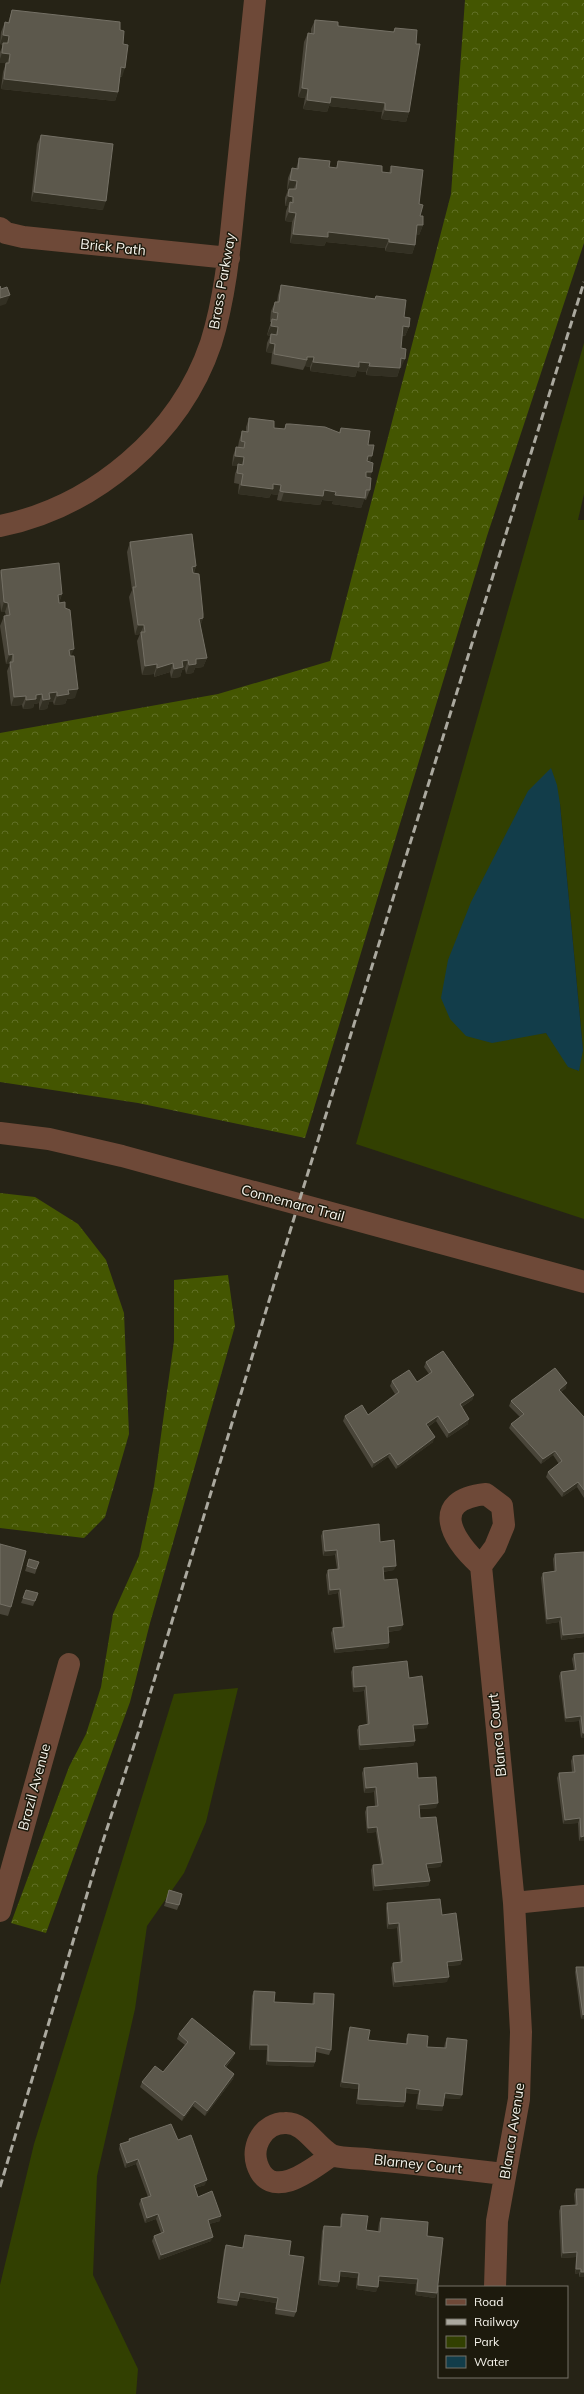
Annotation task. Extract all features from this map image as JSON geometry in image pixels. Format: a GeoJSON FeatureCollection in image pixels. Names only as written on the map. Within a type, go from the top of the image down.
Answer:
{"type":"FeatureCollection","features":[{"type":"Feature","properties":{"kind":"street","name":"Brass Parkway"},"geometry":{"type":"LineString","coordinates":[[0,526],[39,515],[92,489],[144,449],[162,428],[198,371],[210,344],[218,316],[228,258],[255,0]]}},
{"type":"Feature","properties":{"kind":"street","name":"Brick Path"},"geometry":{"type":"LineString","coordinates":[[0,228],[6,233],[23,237],[228,258]]}},
{"type":"Feature","properties":{"kind":"street","name":"Connemara Trail"},"geometry":{"type":"LineString","coordinates":[[0,1133],[49,1139],[122,1156],[584,1282]]}},
{"type":"Feature","properties":{"kind":"street","name":"Blanca Court"},"geometry":{"type":"LineString","coordinates":[[481,1566],[514,1903]]}},
{"type":"Feature","properties":{"kind":"street","name":"Brazil Avenue"},"geometry":{"type":"LineString","coordinates":[[0,1911],[69,1664]]}},
{"type":"Feature","properties":{"kind":"street"},"geometry":{"type":"LineString","coordinates":[[514,1903],[584,1896]]}},
{"type":"Feature","properties":{"kind":"street","name":"Blanca Avenue"},"geometry":{"type":"LineString","coordinates":[[495,2286],[497,2221],[504,2174],[519,2099],[521,2063],[514,1903]]}},
{"type":"Feature","properties":{"kind":"street","name":"Blarney Court"},"geometry":{"type":"LineString","coordinates":[[332,2155],[504,2174]]}},
{"type":"Feature","properties":{"kind":"green space"},"geometry":{"type":"Polygon","coordinates":[[[465,0],[584,0],[584,243],[487,536],[305,1138],[138,1103],[0,1082],[0,733],[218,694],[330,661],[451,194],[465,0]]]}},
{"type":"Feature","properties":{"kind":"green space"},"geometry":{"type":"Polygon","coordinates":[[[584,343],[584,494],[578,520],[584,520],[584,1219],[356,1144],[584,343]],[[560,804],[535,1034],[546,1033],[578,1071],[583,1050],[560,804]]]}},
{"type":"Feature","properties":{"kind":"green space"},"geometry":{"type":"Polygon","coordinates":[[[0,1193],[35,1197],[78,1224],[106,1260],[124,1313],[129,1434],[105,1517],[84,1538],[0,1528],[0,1193]]]}},
{"type":"Feature","properties":{"kind":"green space"},"geometry":{"type":"Polygon","coordinates":[[[228,1275],[235,1326],[150,1623],[130,1702],[46,1933],[11,1923],[69,1767],[86,1734],[101,1687],[113,1614],[139,1556],[154,1486],[174,1341],[174,1280],[228,1275]]]}},
{"type":"Feature","properties":{"kind":"green space"},"geometry":{"type":"Polygon","coordinates":[[[238,1688],[206,1822],[184,1873],[147,1926],[135,2009],[97,2176],[93,2275],[138,2369],[136,2394],[0,2394],[0,2285],[34,2144],[174,1694],[238,1688]]]}},
{"type":"Feature","properties":{"kind":"water"},"geometry":{"type":"Polygon","coordinates":[[[551,768],[557,785],[560,804],[583,1050],[579,1071],[568,1067],[546,1033],[492,1043],[466,1036],[450,1019],[441,998],[448,960],[471,902],[528,791],[551,768]]]}},
{"type":"Feature","properties":{"kind":"building"},"geometry":{"type":"Polygon","coordinates":[[[12,10],[120,22],[120,30],[124,31],[123,44],[128,45],[125,68],[121,67],[118,92],[4,79],[6,63],[9,63],[10,54],[2,53],[3,43],[8,43],[9,36],[3,35],[5,22],[9,23],[12,10]]]}},
{"type":"Feature","properties":{"kind":"building"},"geometry":{"type":"Polygon","coordinates":[[[315,20],[338,22],[338,26],[394,32],[395,28],[417,30],[416,44],[420,44],[409,112],[385,110],[385,103],[331,97],[330,103],[307,100],[308,89],[302,88],[308,33],[314,34],[315,20]]]}},
{"type":"Feature","properties":{"kind":"building"},"geometry":{"type":"Polygon","coordinates":[[[41,135],[113,144],[106,201],[34,192],[41,135]]]}},
{"type":"Feature","properties":{"kind":"building"},"geometry":{"type":"Polygon","coordinates":[[[299,158],[330,161],[329,167],[337,168],[338,161],[382,166],[382,172],[391,173],[391,166],[423,170],[419,204],[423,205],[420,216],[423,216],[423,225],[417,225],[415,245],[389,242],[389,239],[328,232],[328,237],[293,234],[296,213],[289,212],[290,202],[293,203],[293,197],[288,196],[289,189],[296,189],[297,181],[290,180],[292,168],[298,169],[299,158]]]}},
{"type":"Feature","properties":{"kind":"building"},"geometry":{"type":"Polygon","coordinates":[[[281,285],[375,299],[376,296],[406,300],[404,317],[410,318],[409,327],[403,326],[401,348],[406,349],[405,359],[401,358],[400,368],[369,366],[370,363],[359,362],[359,367],[313,362],[314,357],[307,357],[307,360],[274,354],[275,344],[270,343],[271,334],[277,335],[278,327],[271,326],[272,319],[277,320],[278,313],[273,312],[275,302],[279,302],[281,285]]]}},
{"type":"Feature","properties":{"kind":"building"},"geometry":{"type":"Polygon","coordinates":[[[0,286],[1,289],[7,287],[10,295],[0,298],[0,286]]]}},
{"type":"Feature","properties":{"kind":"building"},"geometry":{"type":"Polygon","coordinates":[[[249,418],[274,421],[274,428],[285,429],[286,424],[290,424],[325,427],[340,433],[341,428],[370,431],[368,445],[374,445],[372,456],[368,456],[367,461],[373,463],[372,472],[366,472],[366,477],[371,478],[370,490],[366,490],[365,498],[335,495],[336,492],[324,490],[323,496],[284,492],[280,491],[281,485],[273,484],[273,489],[241,485],[243,474],[237,473],[238,464],[243,465],[244,457],[235,456],[236,447],[244,448],[245,442],[241,441],[242,431],[248,432],[249,418]]]}},
{"type":"Feature","properties":{"kind":"building"},"geometry":{"type":"Polygon","coordinates":[[[192,534],[196,566],[192,567],[193,573],[199,574],[203,618],[199,619],[207,658],[196,659],[196,664],[189,665],[188,660],[182,661],[183,667],[174,669],[173,663],[157,668],[157,664],[145,666],[141,632],[145,632],[144,625],[138,625],[133,587],[136,587],[130,542],[192,534]]]}},
{"type":"Feature","properties":{"kind":"building"},"geometry":{"type":"Polygon","coordinates":[[[59,563],[62,594],[58,595],[59,603],[65,602],[65,608],[70,610],[74,649],[69,650],[70,656],[74,656],[78,689],[68,690],[69,694],[57,696],[57,692],[49,693],[50,699],[43,700],[42,694],[36,695],[36,699],[26,700],[26,696],[14,697],[10,662],[13,662],[13,654],[9,655],[4,616],[10,615],[8,603],[4,602],[1,570],[59,563]]]}},
{"type":"Feature","properties":{"kind":"building"},"geometry":{"type":"Polygon","coordinates":[[[443,1351],[474,1395],[460,1404],[469,1419],[449,1433],[438,1416],[426,1424],[435,1437],[398,1465],[390,1453],[374,1463],[345,1416],[362,1405],[368,1415],[399,1392],[392,1381],[409,1370],[417,1382],[432,1372],[426,1362],[443,1351]]]}},
{"type":"Feature","properties":{"kind":"building"},"geometry":{"type":"Polygon","coordinates":[[[555,1368],[567,1383],[559,1390],[584,1417],[584,1490],[578,1482],[564,1492],[548,1472],[562,1461],[555,1451],[543,1459],[511,1424],[524,1414],[511,1401],[555,1368]]]}},
{"type":"Feature","properties":{"kind":"building"},"geometry":{"type":"Polygon","coordinates":[[[379,1524],[380,1542],[394,1540],[396,1566],[383,1567],[384,1580],[397,1579],[403,1625],[388,1627],[389,1643],[336,1649],[333,1628],[344,1627],[340,1589],[330,1590],[328,1570],[339,1569],[337,1550],[325,1551],[323,1531],[379,1524]]]}},
{"type":"Feature","properties":{"kind":"building"},"geometry":{"type":"Polygon","coordinates":[[[0,1544],[26,1551],[11,1607],[0,1604],[0,1544]]]}},
{"type":"Feature","properties":{"kind":"building"},"geometry":{"type":"Polygon","coordinates":[[[584,1552],[584,1633],[563,1635],[561,1617],[547,1619],[543,1573],[556,1571],[555,1554],[584,1552]]]}},
{"type":"Feature","properties":{"kind":"building"},"geometry":{"type":"Polygon","coordinates":[[[29,1559],[39,1562],[36,1569],[27,1566],[29,1559]]]}},
{"type":"Feature","properties":{"kind":"building"},"geometry":{"type":"Polygon","coordinates":[[[26,1590],[38,1593],[35,1601],[23,1598],[26,1590]]]}},
{"type":"Feature","properties":{"kind":"building"},"geometry":{"type":"Polygon","coordinates":[[[584,1653],[583,1733],[581,1716],[566,1718],[561,1672],[576,1670],[574,1654],[584,1653]]]}},
{"type":"Feature","properties":{"kind":"building"},"geometry":{"type":"Polygon","coordinates":[[[407,1661],[409,1678],[422,1676],[428,1724],[413,1725],[415,1741],[360,1745],[359,1726],[369,1724],[366,1686],[354,1687],[353,1667],[407,1661]]]}},
{"type":"Feature","properties":{"kind":"building"},"geometry":{"type":"Polygon","coordinates":[[[584,1755],[584,1836],[581,1837],[580,1818],[565,1820],[559,1773],[575,1772],[573,1756],[584,1755]]]}},
{"type":"Feature","properties":{"kind":"building"},"geometry":{"type":"Polygon","coordinates":[[[417,1763],[418,1778],[436,1777],[438,1803],[419,1805],[420,1818],[436,1817],[442,1862],[426,1864],[430,1881],[375,1886],[373,1865],[383,1864],[377,1827],[368,1828],[367,1807],[378,1806],[376,1787],[366,1788],[364,1768],[417,1763]]]}},
{"type":"Feature","properties":{"kind":"building"},"geometry":{"type":"Polygon","coordinates":[[[169,1890],[182,1894],[179,1905],[166,1902],[169,1890]]]}},
{"type":"Feature","properties":{"kind":"building"},"geometry":{"type":"Polygon","coordinates":[[[440,1899],[442,1915],[456,1913],[462,1960],[447,1962],[449,1977],[395,1982],[393,1963],[402,1962],[399,1923],[389,1924],[387,1903],[440,1899]]]}},
{"type":"Feature","properties":{"kind":"building"},"geometry":{"type":"Polygon","coordinates":[[[576,1967],[584,1967],[583,2015],[576,1967]]]}},
{"type":"Feature","properties":{"kind":"building"},"geometry":{"type":"Polygon","coordinates":[[[254,1991],[275,1992],[274,2002],[314,2004],[314,1993],[334,1994],[331,2050],[316,2047],[315,2062],[268,2061],[268,2045],[251,2045],[254,1991]]]}},
{"type":"Feature","properties":{"kind":"building"},"geometry":{"type":"Polygon","coordinates":[[[192,2018],[235,2053],[224,2066],[234,2074],[207,2111],[195,2101],[184,2116],[142,2082],[155,2066],[163,2072],[188,2042],[179,2034],[192,2018]]]}},
{"type":"Feature","properties":{"kind":"building"},"geometry":{"type":"Polygon","coordinates":[[[350,2027],[370,2030],[368,2040],[407,2044],[408,2034],[428,2036],[427,2047],[446,2048],[447,2038],[467,2040],[462,2095],[445,2093],[443,2106],[418,2104],[420,2090],[406,2088],[405,2102],[358,2099],[359,2084],[342,2082],[350,2027]]]}},
{"type":"Feature","properties":{"kind":"building"},"geometry":{"type":"Polygon","coordinates":[[[171,2124],[178,2140],[191,2135],[207,2180],[194,2185],[198,2197],[212,2191],[221,2216],[208,2220],[213,2237],[161,2255],[154,2236],[164,2232],[158,2214],[147,2218],[141,2199],[151,2196],[138,2159],[127,2163],[120,2144],[130,2141],[129,2139],[171,2124]]]}},
{"type":"Feature","properties":{"kind":"building"},"geometry":{"type":"Polygon","coordinates":[[[576,2189],[584,2189],[584,2272],[581,2272],[581,2269],[576,2269],[577,2252],[563,2253],[561,2206],[577,2205],[576,2189]]]}},
{"type":"Feature","properties":{"kind":"building"},"geometry":{"type":"Polygon","coordinates":[[[342,2214],[368,2216],[366,2230],[380,2232],[381,2218],[428,2222],[427,2236],[443,2238],[437,2293],[417,2291],[418,2279],[379,2276],[378,2287],[358,2285],[359,2273],[340,2271],[339,2282],[320,2280],[324,2226],[341,2227],[342,2214]]]}},
{"type":"Feature","properties":{"kind":"building"},"geometry":{"type":"Polygon","coordinates":[[[245,2235],[291,2241],[289,2255],[304,2257],[296,2312],[276,2309],[278,2298],[240,2292],[238,2301],[218,2298],[226,2245],[243,2248],[245,2235]]]}},
{"type":"Feature","properties":{"kind":"railway"},"geometry":{"type":"LineString","coordinates":[[0,2187],[102,1844],[140,1727],[298,1205],[584,282]]}}]}
